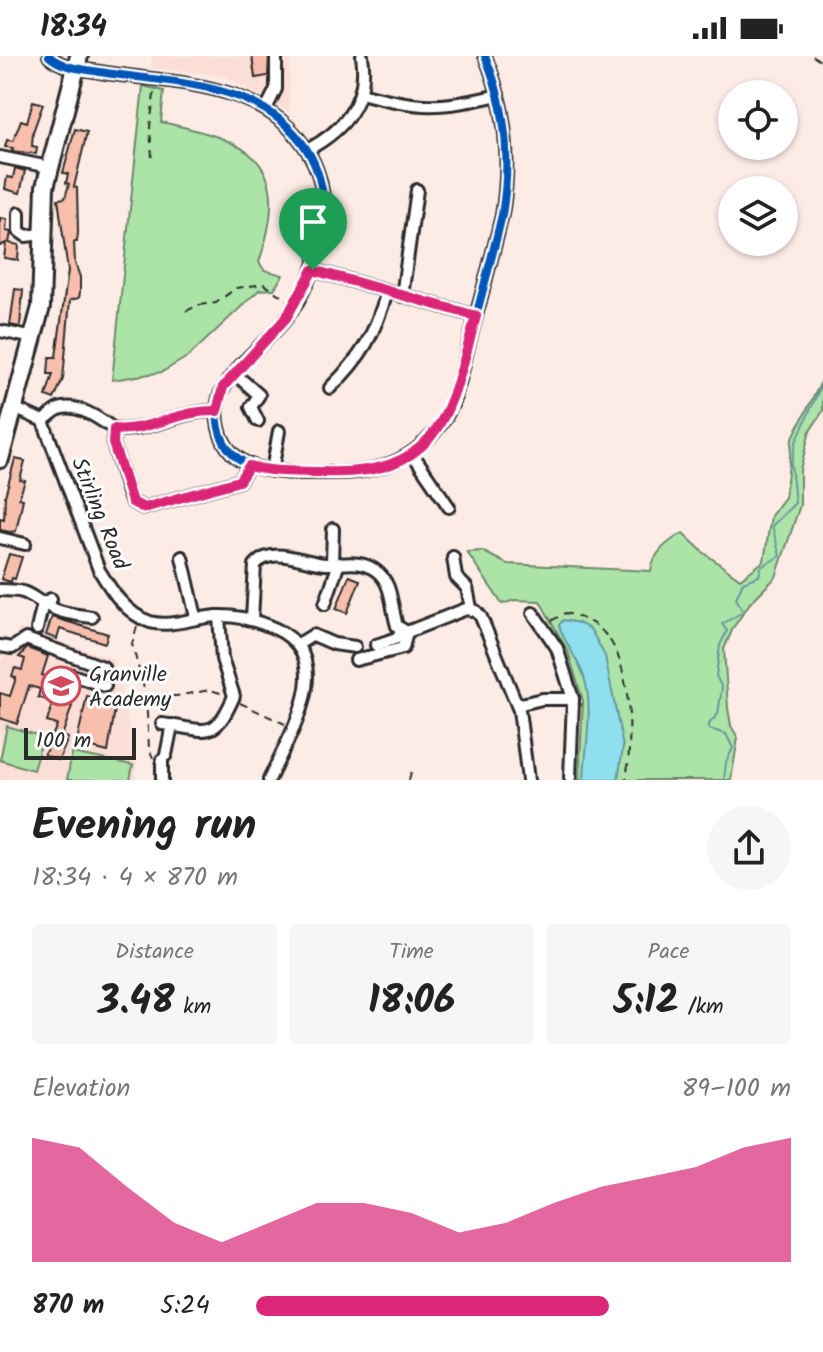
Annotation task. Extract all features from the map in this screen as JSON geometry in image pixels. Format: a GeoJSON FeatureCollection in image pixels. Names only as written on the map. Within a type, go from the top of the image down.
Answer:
{"type":"FeatureCollection","features":[{"type":"Feature","properties":{"kind":"highway"},"geometry":{"type":"LineString","coordinates":[[0,459],[43,294],[42,234],[49,167],[77,62]]}},
{"type":"Feature","properties":{"kind":"street"},"geometry":{"type":"LineString","coordinates":[[49,56],[156,81],[227,91],[266,109],[289,127],[307,150],[317,170],[322,200],[321,237],[314,266],[295,306],[223,387],[217,411],[224,441],[249,466],[272,471],[365,472],[388,466],[412,453],[431,436],[449,412],[504,200],[506,146],[498,95],[485,56]]}},
{"type":"Feature","properties":{"kind":"street"},"geometry":{"type":"LineString","coordinates":[[307,150],[344,125],[361,93],[362,56]]}},
{"type":"Feature","properties":{"kind":"street"},"geometry":{"type":"LineString","coordinates":[[266,109],[276,89],[276,59]]}},
{"type":"Feature","properties":{"kind":"street"},"geometry":{"type":"LineString","coordinates":[[361,93],[429,108],[498,95]]}},
{"type":"Feature","properties":{"kind":"street"},"geometry":{"type":"LineString","coordinates":[[0,157],[49,167]]}},
{"type":"Feature","properties":{"kind":"street"},"geometry":{"type":"LineString","coordinates":[[402,296],[417,190]]}},
{"type":"Feature","properties":{"kind":"street"},"geometry":{"type":"LineString","coordinates":[[19,213],[19,231],[26,236],[42,234]]}},
{"type":"Feature","properties":{"kind":"street"},"geometry":{"type":"LineString","coordinates":[[314,266],[387,292],[476,316]]}},
{"type":"Feature","properties":{"kind":"street"},"geometry":{"type":"LineString","coordinates":[[330,388],[365,350],[387,292]]}},
{"type":"Feature","properties":{"kind":"street"},"geometry":{"type":"LineString","coordinates":[[0,331],[34,338]]}},
{"type":"Feature","properties":{"kind":"street"},"geometry":{"type":"LineString","coordinates":[[235,374],[259,395],[251,407],[258,421]]}},
{"type":"Feature","properties":{"kind":"street"},"geometry":{"type":"LineString","coordinates":[[14,408],[43,421],[60,408],[71,408],[97,417],[114,429],[128,429],[189,412],[217,411]]}},
{"type":"Feature","properties":{"kind":"street","name":"Stirling Road"},"geometry":{"type":"LineString","coordinates":[[43,421],[99,570],[121,601],[142,618]]}},
{"type":"Feature","properties":{"kind":"street"},"geometry":{"type":"LineString","coordinates":[[114,429],[113,443],[129,496],[137,506],[156,505],[239,481],[249,466]]}},
{"type":"Feature","properties":{"kind":"street"},"geometry":{"type":"LineString","coordinates":[[272,471],[279,431]]}},
{"type":"Feature","properties":{"kind":"street"},"geometry":{"type":"LineString","coordinates":[[412,453],[449,507]]}},
{"type":"Feature","properties":{"kind":"street"},"geometry":{"type":"LineString","coordinates":[[325,604],[336,563],[333,529]]}},
{"type":"Feature","properties":{"kind":"street"},"geometry":{"type":"LineString","coordinates":[[0,538],[25,544]]}},
{"type":"Feature","properties":{"kind":"street"},"geometry":{"type":"LineString","coordinates":[[252,619],[256,592],[254,571],[259,561],[295,556],[363,564],[382,577],[388,586],[397,626],[404,631]]}},
{"type":"Feature","properties":{"kind":"street"},"geometry":{"type":"LineString","coordinates":[[182,557],[196,617]]}},
{"type":"Feature","properties":{"kind":"street"},"geometry":{"type":"LineString","coordinates":[[453,557],[456,577],[467,588],[471,608],[481,617],[517,705],[528,780]]}},
{"type":"Feature","properties":{"kind":"street"},"geometry":{"type":"LineString","coordinates":[[0,590],[29,593],[45,605],[92,617]]}},
{"type":"Feature","properties":{"kind":"street"},"geometry":{"type":"LineString","coordinates":[[37,629],[45,605]]}},
{"type":"Feature","properties":{"kind":"street"},"geometry":{"type":"LineString","coordinates":[[376,645],[397,638],[404,631],[471,608]]}},
{"type":"Feature","properties":{"kind":"street"},"geometry":{"type":"LineString","coordinates":[[533,613],[566,669],[573,699],[570,778]]}},
{"type":"Feature","properties":{"kind":"street"},"geometry":{"type":"LineString","coordinates":[[142,618],[154,623],[219,616],[252,619],[280,631],[297,645],[304,655],[309,676],[304,702],[269,780]]}},
{"type":"Feature","properties":{"kind":"street"},"geometry":{"type":"LineString","coordinates":[[162,780],[161,759],[167,724],[216,729],[223,722],[232,699],[222,659],[219,616]]}},
{"type":"Feature","properties":{"kind":"street"},"geometry":{"type":"LineString","coordinates":[[356,660],[403,648],[404,631]]}},
{"type":"Feature","properties":{"kind":"street"},"geometry":{"type":"LineString","coordinates":[[297,645],[313,635],[334,644],[355,647]]}},
{"type":"Feature","properties":{"kind":"street"},"geometry":{"type":"LineString","coordinates":[[0,646],[12,648],[26,639],[98,665],[87,680]]}},
{"type":"Feature","properties":{"kind":"street"},"geometry":{"type":"LineString","coordinates":[[69,674],[105,686]]}},
{"type":"Feature","properties":{"kind":"street"},"geometry":{"type":"LineString","coordinates":[[517,705],[542,699],[573,699]]}},
{"type":"Feature","properties":{"kind":"path"},"geometry":{"type":"LineString","coordinates":[[813,56],[823,63]]}},
{"type":"Feature","properties":{"kind":"path"},"geometry":{"type":"LineString","coordinates":[[152,157],[150,127],[156,81]]}},
{"type":"Feature","properties":{"kind":"path"},"geometry":{"type":"LineString","coordinates":[[186,311],[199,305],[216,303],[236,288],[264,284],[295,306]]}},
{"type":"Feature","properties":{"kind":"path"},"geometry":{"type":"LineString","coordinates":[[543,626],[565,613],[579,616],[605,634],[613,647],[621,671],[629,720],[626,780]]}},
{"type":"Feature","properties":{"kind":"path"},"geometry":{"type":"LineString","coordinates":[[142,618],[132,644],[146,696],[149,748],[161,759]]}},
{"type":"Feature","properties":{"kind":"path"},"geometry":{"type":"LineString","coordinates":[[146,696],[176,696],[210,690],[293,727]]}},
{"type":"Feature","properties":{"kind":"path"},"geometry":{"type":"LineString","coordinates":[[409,780],[412,768]]}},
{"type":"Feature","properties":{"kind":"shaded area"},"geometry":{"type":"Polygon","coordinates":[[[153,56],[290,56],[289,112],[224,76],[151,68],[153,56]]]}},
{"type":"Feature","properties":{"kind":"shaded area","name":"Granville Academy"},"geometry":{"type":"Polygon","coordinates":[[[20,628],[114,659],[137,761],[135,780],[0,780],[0,663],[20,628]]]}},
{"type":"Feature","properties":{"kind":"green space"},"geometry":{"type":"Polygon","coordinates":[[[143,86],[164,91],[161,122],[219,138],[241,148],[257,161],[267,178],[271,200],[269,227],[259,262],[264,270],[283,275],[274,289],[259,290],[189,356],[162,372],[112,380],[143,86]]]}},
{"type":"Feature","properties":{"kind":"green space"},"geometry":{"type":"Polygon","coordinates":[[[823,378],[823,411],[810,431],[800,470],[800,505],[776,577],[750,603],[733,628],[724,649],[728,708],[731,726],[738,738],[731,780],[579,780],[583,701],[568,652],[540,601],[515,600],[502,604],[467,552],[482,551],[507,564],[651,571],[662,549],[683,533],[740,579],[764,561],[771,516],[785,497],[792,439],[823,378]]]}},
{"type":"Feature","properties":{"kind":"green space"},"geometry":{"type":"Polygon","coordinates":[[[7,726],[43,737],[33,770],[0,760],[7,726]]]}},
{"type":"Feature","properties":{"kind":"green space"},"geometry":{"type":"Polygon","coordinates":[[[72,753],[133,765],[130,780],[67,780],[72,753]]]}},
{"type":"Feature","properties":{"kind":"water"},"geometry":{"type":"Polygon","coordinates":[[[563,620],[579,623],[591,630],[605,656],[623,747],[618,780],[584,780],[589,715],[587,689],[581,670],[561,632],[559,625],[563,620]]]}},
{"type":"Feature","properties":{"kind":"building"},"geometry":{"type":"Polygon","coordinates":[[[252,56],[269,56],[268,76],[255,78],[252,56]]]}},
{"type":"Feature","properties":{"kind":"building"},"geometry":{"type":"Polygon","coordinates":[[[33,101],[43,104],[33,132],[32,146],[37,147],[36,154],[12,151],[13,148],[5,147],[7,140],[13,141],[21,120],[27,122],[33,101]]]}},
{"type":"Feature","properties":{"kind":"building"},"geometry":{"type":"Polygon","coordinates":[[[75,129],[87,132],[74,187],[77,188],[78,232],[77,242],[74,242],[75,263],[80,277],[80,292],[79,298],[70,300],[63,379],[54,399],[46,396],[53,374],[48,374],[49,361],[50,357],[56,357],[68,271],[58,199],[65,198],[69,184],[66,183],[68,174],[63,173],[75,129]]]}},
{"type":"Feature","properties":{"kind":"building"},"geometry":{"type":"Polygon","coordinates":[[[15,168],[25,171],[20,193],[5,189],[7,177],[13,178],[15,168]]]}},
{"type":"Feature","properties":{"kind":"building"},"geometry":{"type":"Polygon","coordinates":[[[0,218],[7,219],[6,231],[11,232],[9,243],[19,245],[18,260],[4,258],[6,243],[0,246],[0,218]]]}},
{"type":"Feature","properties":{"kind":"building"},"geometry":{"type":"Polygon","coordinates":[[[15,289],[23,290],[20,327],[10,325],[15,289]]]}},
{"type":"Feature","properties":{"kind":"building"},"geometry":{"type":"Polygon","coordinates":[[[15,459],[25,461],[20,480],[25,481],[19,498],[23,499],[16,531],[10,532],[0,530],[0,518],[4,519],[5,496],[15,459]]]}},
{"type":"Feature","properties":{"kind":"building"},"geometry":{"type":"Polygon","coordinates":[[[9,554],[22,557],[15,579],[12,578],[11,582],[1,579],[9,554]]]}},
{"type":"Feature","properties":{"kind":"building"},"geometry":{"type":"Polygon","coordinates":[[[349,576],[360,580],[347,613],[336,609],[349,576]]]}},
{"type":"Feature","properties":{"kind":"building"},"geometry":{"type":"Polygon","coordinates":[[[52,617],[108,634],[105,643],[60,629],[57,639],[46,635],[52,617]]]}},
{"type":"Feature","properties":{"kind":"building"},"geometry":{"type":"Polygon","coordinates":[[[27,648],[48,656],[42,675],[57,680],[54,689],[71,694],[67,705],[72,706],[62,736],[68,738],[59,760],[44,755],[57,725],[47,722],[53,702],[38,697],[40,689],[29,686],[17,724],[0,718],[0,693],[10,696],[16,678],[12,676],[15,668],[22,670],[25,659],[19,657],[27,648]]]}},
{"type":"Feature","properties":{"kind":"building"},"geometry":{"type":"Polygon","coordinates":[[[87,696],[100,699],[99,705],[115,709],[108,752],[88,747],[87,751],[78,749],[76,745],[87,696]]]}},
{"type":"Feature","properties":{"kind":"waterway"},"geometry":{"type":"LineString","coordinates":[[724,780],[726,762],[733,748],[726,734],[709,729],[709,724],[718,714],[722,688],[716,676],[720,645],[727,631],[722,624],[743,612],[736,598],[743,582],[759,576],[761,567],[780,556],[772,526],[795,503],[791,464],[796,442],[823,381]]}},
{"type":"Feature","properties":{"kind":"cycle path"},"geometry":{"type":"LineString","coordinates":[[49,56],[73,67],[186,83],[241,98],[266,110],[288,127],[307,150],[317,170],[322,192],[321,237],[316,260],[308,282],[285,320],[237,369],[224,387],[217,412],[226,445],[237,457],[267,470],[303,473],[362,471],[396,462],[430,437],[451,407],[505,195],[505,134],[498,94],[485,56]]}},
{"type":"Feature","properties":{"kind":"place","name":"Granville Academy"},"geometry":{"type":"Point","coordinates":[61,686]}},
{"type":"Feature","properties":{"kind":"route"},"geometry":{"type":"LineString","coordinates":[[313,270],[476,316],[455,396],[449,412],[438,427],[412,453],[377,470],[354,473],[285,472],[249,466],[239,481],[144,508],[137,506],[129,496],[113,443],[114,429],[128,429],[189,412],[217,411],[223,387],[286,318],[313,270]]}}]}
